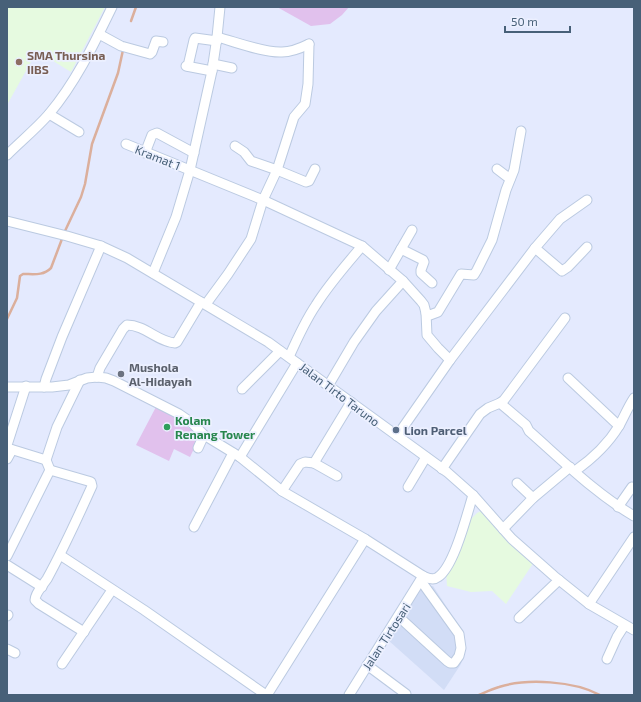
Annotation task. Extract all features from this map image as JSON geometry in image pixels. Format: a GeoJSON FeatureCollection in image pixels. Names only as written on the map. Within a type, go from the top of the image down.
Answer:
{"type":"FeatureCollection","features":[{"type":"Feature","properties":{"kind":"street"},"geometry":{"type":"LineString","coordinates":[[7,154],[49,114],[76,75],[112,7]]}},
{"type":"Feature","properties":{"kind":"street"},"geometry":{"type":"LineString","coordinates":[[153,273],[176,217],[190,170],[213,67],[220,7]]}},
{"type":"Feature","properties":{"kind":"street"},"geometry":{"type":"LineString","coordinates":[[99,34],[121,46],[150,54],[156,41],[164,42]]}},
{"type":"Feature","properties":{"kind":"street"},"geometry":{"type":"LineString","coordinates":[[7,387],[45,383],[69,385],[98,373],[123,329],[127,325],[133,325],[175,344],[204,303],[228,274],[251,239],[263,200],[277,170],[294,117],[305,104],[308,84],[309,44],[297,49],[282,52],[217,39],[195,38],[187,66],[232,68]]}},
{"type":"Feature","properties":{"kind":"street"},"geometry":{"type":"LineString","coordinates":[[49,114],[79,132]]}},
{"type":"Feature","properties":{"kind":"street"},"geometry":{"type":"LineString","coordinates":[[450,360],[427,334],[426,313],[430,315],[438,312],[461,274],[475,275],[492,240],[514,170],[521,131]]}},
{"type":"Feature","properties":{"kind":"street"},"geometry":{"type":"LineString","coordinates":[[146,153],[152,135],[156,134],[194,153]]}},
{"type":"Feature","properties":{"kind":"street","name":"Kramat 1"},"geometry":{"type":"LineString","coordinates":[[126,144],[263,200],[362,246],[388,270],[403,281],[424,305],[426,313]]}},
{"type":"Feature","properties":{"kind":"street"},"geometry":{"type":"LineString","coordinates":[[235,146],[244,152],[251,161],[306,182],[310,181],[315,169]]}},
{"type":"Feature","properties":{"kind":"street"},"geometry":{"type":"LineString","coordinates":[[497,169],[510,179]]}},
{"type":"Feature","properties":{"kind":"street"},"geometry":{"type":"LineString","coordinates":[[397,436],[450,360],[535,248],[560,219],[587,200]]}},
{"type":"Feature","properties":{"kind":"street","name":"Jalan Tirto Taruno"},"geometry":{"type":"LineString","coordinates":[[7,221],[101,246],[127,258],[204,303],[280,351],[442,468],[473,496],[512,539],[559,580],[589,604],[624,626],[634,630]]}},
{"type":"Feature","properties":{"kind":"street"},"geometry":{"type":"LineString","coordinates":[[388,270],[412,230]]}},
{"type":"Feature","properties":{"kind":"street"},"geometry":{"type":"LineString","coordinates":[[45,383],[62,337],[101,246]]}},
{"type":"Feature","properties":{"kind":"street"},"geometry":{"type":"LineString","coordinates":[[289,357],[297,337],[316,305],[333,280],[362,246]]}},
{"type":"Feature","properties":{"kind":"street"},"geometry":{"type":"LineString","coordinates":[[535,248],[562,271],[568,267],[587,246]]}},
{"type":"Feature","properties":{"kind":"street"},"geometry":{"type":"LineString","coordinates":[[401,249],[423,260],[424,262],[421,272],[432,283]]}},
{"type":"Feature","properties":{"kind":"street"},"geometry":{"type":"LineString","coordinates":[[328,386],[354,342],[376,311],[403,281]]}},
{"type":"Feature","properties":{"kind":"street"},"geometry":{"type":"LineString","coordinates":[[442,468],[480,414],[504,400],[564,318]]}},
{"type":"Feature","properties":{"kind":"street"},"geometry":{"type":"LineString","coordinates":[[242,389],[256,373],[280,351]]}},
{"type":"Feature","properties":{"kind":"street"},"geometry":{"type":"LineString","coordinates":[[194,527],[237,455],[297,363]]}},
{"type":"Feature","properties":{"kind":"street"},"geometry":{"type":"LineString","coordinates":[[98,373],[179,414],[192,423],[204,435],[237,455],[282,490],[365,539],[422,578],[459,634],[461,648],[457,660],[454,663],[447,661],[399,617]]}},
{"type":"Feature","properties":{"kind":"street"},"geometry":{"type":"LineString","coordinates":[[568,378],[619,426]]}},
{"type":"Feature","properties":{"kind":"street"},"geometry":{"type":"LineString","coordinates":[[7,556],[50,470],[46,460],[57,427],[80,380]]}},
{"type":"Feature","properties":{"kind":"street"},"geometry":{"type":"LineString","coordinates":[[7,459],[26,386]]}},
{"type":"Feature","properties":{"kind":"street"},"geometry":{"type":"LineString","coordinates":[[503,529],[533,498],[593,456],[607,443],[619,426],[634,398]]}},
{"type":"Feature","properties":{"kind":"street"},"geometry":{"type":"LineString","coordinates":[[314,463],[351,402]]}},
{"type":"Feature","properties":{"kind":"street"},"geometry":{"type":"LineString","coordinates":[[500,403],[526,425],[529,431],[618,507],[634,516]]}},
{"type":"Feature","properties":{"kind":"street"},"geometry":{"type":"LineString","coordinates":[[198,448],[204,435]]}},
{"type":"Feature","properties":{"kind":"street"},"geometry":{"type":"LineString","coordinates":[[9,447],[46,460]]}},
{"type":"Feature","properties":{"kind":"street"},"geometry":{"type":"LineString","coordinates":[[408,487],[426,457]]}},
{"type":"Feature","properties":{"kind":"street"},"geometry":{"type":"LineString","coordinates":[[282,490],[300,464],[308,462],[314,463],[337,476]]}},
{"type":"Feature","properties":{"kind":"street"},"geometry":{"type":"LineString","coordinates":[[50,470],[91,482],[92,486],[60,556],[35,596],[35,600],[84,632]]}},
{"type":"Feature","properties":{"kind":"street"},"geometry":{"type":"LineString","coordinates":[[517,483],[533,498]]}},
{"type":"Feature","properties":{"kind":"street"},"geometry":{"type":"LineString","coordinates":[[618,507],[632,487]]}},
{"type":"Feature","properties":{"kind":"street"},"geometry":{"type":"LineString","coordinates":[[422,578],[436,578],[445,569],[453,555],[473,496]]}},
{"type":"Feature","properties":{"kind":"street"},"geometry":{"type":"LineString","coordinates":[[589,604],[634,537]]}},
{"type":"Feature","properties":{"kind":"street"},"geometry":{"type":"LineString","coordinates":[[60,556],[75,564],[144,610],[266,695],[365,539]]}},
{"type":"Feature","properties":{"kind":"street"},"geometry":{"type":"LineString","coordinates":[[7,565],[42,587]]}},
{"type":"Feature","properties":{"kind":"street","name":"Jalan Tirtosari"},"geometry":{"type":"LineString","coordinates":[[349,695],[422,578]]}},
{"type":"Feature","properties":{"kind":"street"},"geometry":{"type":"LineString","coordinates":[[519,618],[559,580]]}},
{"type":"Feature","properties":{"kind":"street"},"geometry":{"type":"LineString","coordinates":[[62,664],[112,590]]}},
{"type":"Feature","properties":{"kind":"street"},"geometry":{"type":"LineString","coordinates":[[607,659],[624,626]]}},
{"type":"Feature","properties":{"kind":"street"},"geometry":{"type":"LineString","coordinates":[[367,665],[406,694]]}},
{"type":"Feature","properties":{"kind":"shaded area","name":"SMA Thursina IIBS"},"geometry":{"type":"Polygon","coordinates":[[[7,7],[105,7],[71,72],[37,51],[7,105],[7,7]]]}},
{"type":"Feature","properties":{"kind":"shaded area"},"geometry":{"type":"Polygon","coordinates":[[[277,7],[349,7],[342,15],[330,24],[311,26],[277,7]]]}},
{"type":"Feature","properties":{"kind":"shaded area","name":"Kolam Renang Tower"},"geometry":{"type":"Polygon","coordinates":[[[157,405],[200,436],[190,457],[174,449],[169,461],[136,445],[157,405]]]}},
{"type":"Feature","properties":{"kind":"shaded area"},"geometry":{"type":"Polygon","coordinates":[[[481,511],[534,562],[506,604],[492,591],[471,592],[447,586],[446,571],[466,524],[481,511]]]}},
{"type":"Feature","properties":{"kind":"shaded area"},"geometry":{"type":"Polygon","coordinates":[[[433,586],[463,632],[465,639],[465,649],[461,664],[444,690],[388,640],[421,589],[433,586]]]}},
{"type":"Feature","properties":{"kind":"waterway"},"geometry":{"type":"LineString","coordinates":[[131,21],[136,7]]}},
{"type":"Feature","properties":{"kind":"waterway"},"geometry":{"type":"LineString","coordinates":[[7,319],[17,298],[20,276],[23,274],[42,273],[51,268],[65,231],[81,197],[85,184],[92,144],[118,73],[123,50]]}},
{"type":"Feature","properties":{"kind":"waterway"},"geometry":{"type":"LineString","coordinates":[[479,695],[496,688],[523,682],[550,682],[564,684],[589,690],[600,695]]}},
{"type":"Feature","properties":{"kind":"place","name":"SMA Thursina IIBS"},"geometry":{"type":"Point","coordinates":[19,62]}},
{"type":"Feature","properties":{"kind":"place","name":"Mushola Al-Hidayah"},"geometry":{"type":"Point","coordinates":[121,374]}},
{"type":"Feature","properties":{"kind":"place","name":"Kolam Renang Tower"},"geometry":{"type":"Point","coordinates":[167,427]}},
{"type":"Feature","properties":{"kind":"place","name":"Lion Parcel"},"geometry":{"type":"Point","coordinates":[396,430]}}]}
